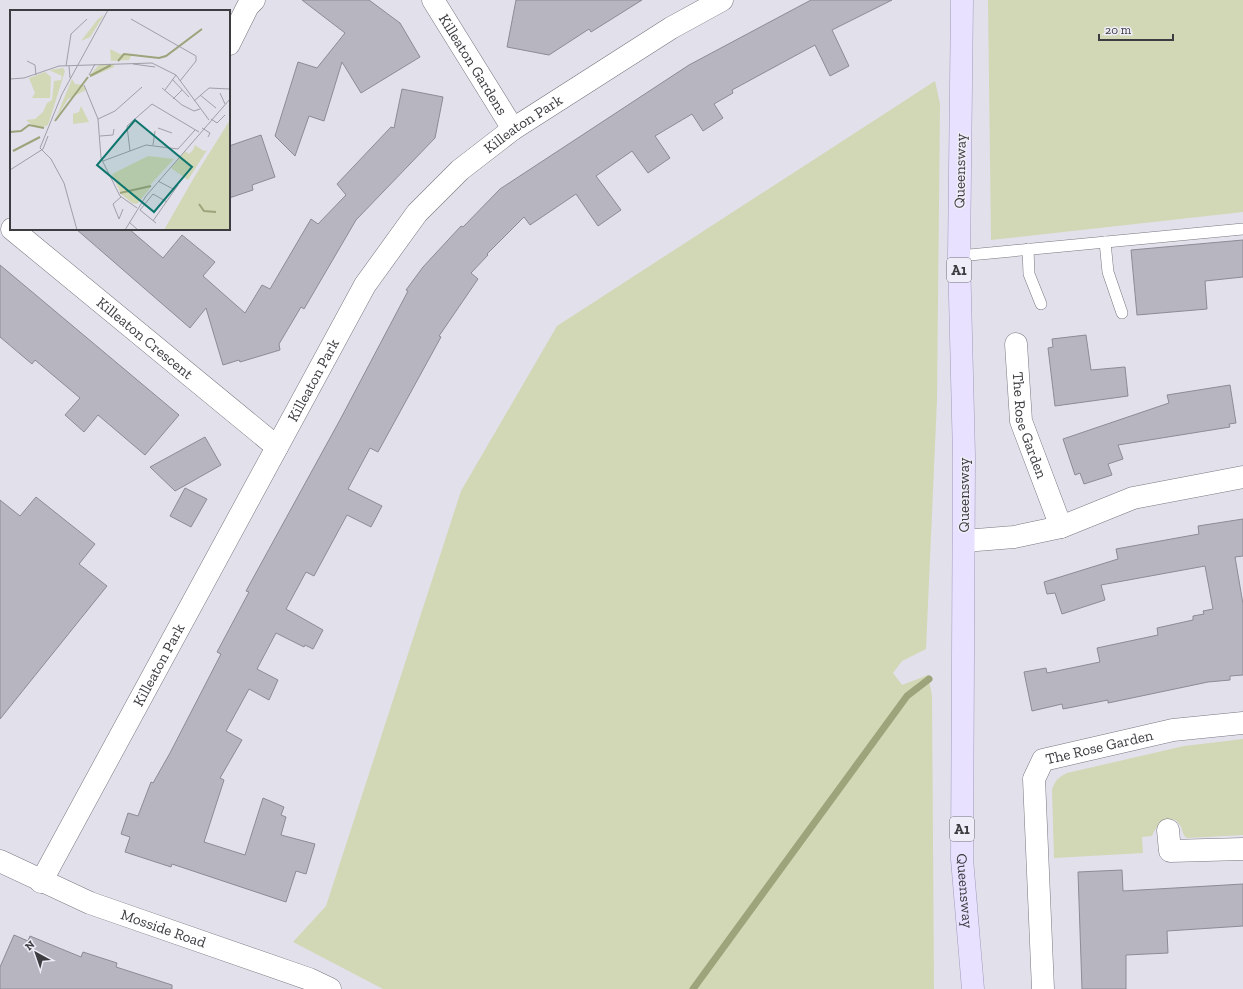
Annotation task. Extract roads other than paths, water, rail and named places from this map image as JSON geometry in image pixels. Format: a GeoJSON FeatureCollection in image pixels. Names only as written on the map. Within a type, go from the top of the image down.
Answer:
{"type":"FeatureCollection","features":[{"type":"Feature","properties":{"kind":"main road","name":"Queensway"},"geometry":{"type":"LineString","coordinates":[[962,0],[959,256],[964,456],[962,859],[972,989]]}},
{"type":"Feature","properties":{"kind":"street"},"geometry":{"type":"LineString","coordinates":[[230,42],[248,6],[254,0]]}},
{"type":"Feature","properties":{"kind":"street","name":"Killeaton Gardens"},"geometry":{"type":"LineString","coordinates":[[433,0],[513,129]]}},
{"type":"Feature","properties":{"kind":"street","name":"Killeaton Park"},"geometry":{"type":"LineString","coordinates":[[41,882],[365,285],[417,213],[460,170],[513,129],[671,28],[722,0]]}},
{"type":"Feature","properties":{"kind":"street","name":"Killeaton Crescent"},"geometry":{"type":"LineString","coordinates":[[0,219],[10,228]]}},
{"type":"Feature","properties":{"kind":"street","name":"Killeaton Crescent"},"geometry":{"type":"LineString","coordinates":[[12,230],[277,448]]}},
{"type":"Feature","properties":{"kind":"street","name":"The Rose Garden"},"geometry":{"type":"LineString","coordinates":[[1016,344],[1021,421],[1061,527]]}},
{"type":"Feature","properties":{"kind":"street"},"geometry":{"type":"LineString","coordinates":[[964,541],[1014,538],[1061,527],[1133,498],[1243,477]]}},
{"type":"Feature","properties":{"kind":"street","name":"The Rose Garden"},"geometry":{"type":"LineString","coordinates":[[1044,989],[1034,779],[1043,760],[1173,730],[1243,723]]}},
{"type":"Feature","properties":{"kind":"street"},"geometry":{"type":"LineString","coordinates":[[1168,830],[1170,851],[1243,849]]}},
{"type":"Feature","properties":{"kind":"street","name":"Mosside Road"},"geometry":{"type":"LineString","coordinates":[[0,861],[41,882],[90,902],[308,979],[330,989]]}},
{"type":"Feature","properties":{"kind":"lane"},"geometry":{"type":"LineString","coordinates":[[959,256],[1243,229]]}},
{"type":"Feature","properties":{"kind":"lane"},"geometry":{"type":"LineString","coordinates":[[1105,242],[1108,272],[1122,312]]}},
{"type":"Feature","properties":{"kind":"lane"},"geometry":{"type":"LineString","coordinates":[[1028,249],[1029,274],[1041,304]]}},
{"type":"Feature","properties":{"kind":"waterway"},"geometry":{"type":"LineString","coordinates":[[693,989],[907,696],[929,679]]}}]}
